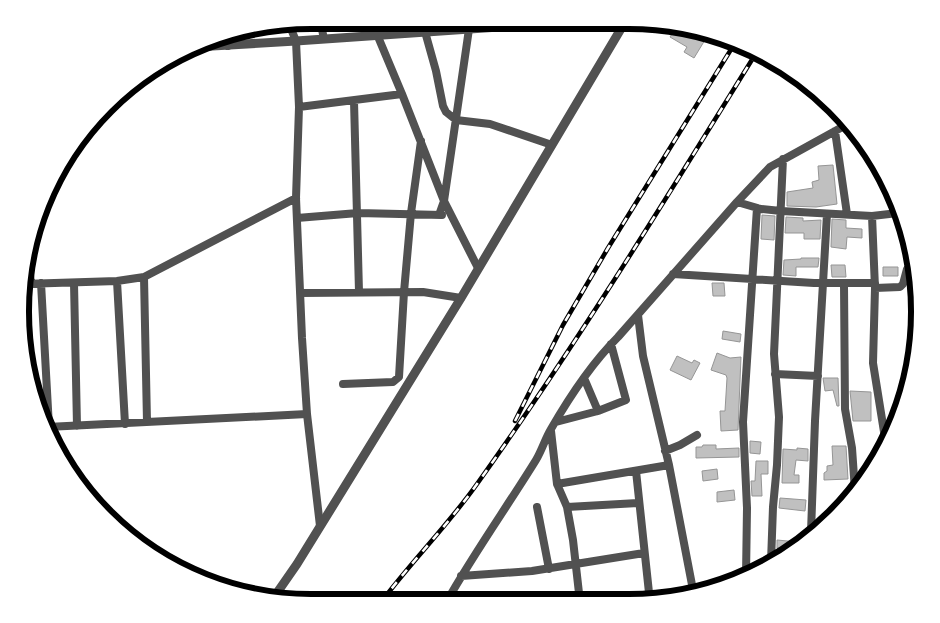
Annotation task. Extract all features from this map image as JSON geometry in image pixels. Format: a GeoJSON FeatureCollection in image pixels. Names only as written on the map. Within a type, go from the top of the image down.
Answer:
{"type":"FeatureCollection","features":[{"type":"Feature","properties":{"kind":"street"},"geometry":{"type":"LineString","coordinates":[[291,29],[296,41],[299,107],[296,198],[300,294],[307,414],[320,526]]}},
{"type":"Feature","properties":{"kind":"street"},"geometry":{"type":"LineString","coordinates":[[322,29],[324,39]]}},
{"type":"Feature","properties":{"kind":"street"},"geometry":{"type":"LineString","coordinates":[[374,29],[444,201],[478,268]]}},
{"type":"Feature","properties":{"kind":"street"},"geometry":{"type":"LineString","coordinates":[[425,29],[446,112],[456,120],[490,124],[552,145]]}},
{"type":"Feature","properties":{"kind":"street"},"geometry":{"type":"LineString","coordinates":[[221,44],[228,46],[426,32],[439,29]]}},
{"type":"Feature","properties":{"kind":"street"},"geometry":{"type":"LineString","coordinates":[[439,215],[444,201],[468,29]]}},
{"type":"Feature","properties":{"kind":"street"},"geometry":{"type":"LineString","coordinates":[[277,592],[297,564],[461,298],[621,29]]}},
{"type":"Feature","properties":{"kind":"street"},"geometry":{"type":"LineString","coordinates":[[227,42],[228,46]]}},
{"type":"Feature","properties":{"kind":"street"},"geometry":{"type":"LineString","coordinates":[[299,107],[354,102],[402,94]]}},
{"type":"Feature","properties":{"kind":"street"},"geometry":{"type":"LineString","coordinates":[[354,102],[359,292]]}},
{"type":"Feature","properties":{"kind":"street"},"geometry":{"type":"LineString","coordinates":[[451,594],[537,458],[551,429],[600,356],[770,167],[843,127]]}},
{"type":"Feature","properties":{"kind":"street"},"geometry":{"type":"LineString","coordinates":[[835,131],[847,214]]}},
{"type":"Feature","properties":{"kind":"street"},"geometry":{"type":"LineString","coordinates":[[343,384],[393,382],[398,380],[411,213],[421,141]]}},
{"type":"Feature","properties":{"kind":"street"},"geometry":{"type":"LineString","coordinates":[[771,555],[779,417],[774,354],[783,159]]}},
{"type":"Feature","properties":{"kind":"street"},"geometry":{"type":"LineString","coordinates":[[30,284],[117,281],[144,277],[296,198]]}},
{"type":"Feature","properties":{"kind":"street"},"geometry":{"type":"LineString","coordinates":[[737,202],[757,208],[781,211],[872,216],[894,214]]}},
{"type":"Feature","properties":{"kind":"street"},"geometry":{"type":"LineString","coordinates":[[746,569],[747,508],[743,422],[757,208]]}},
{"type":"Feature","properties":{"kind":"street"},"geometry":{"type":"LineString","coordinates":[[297,218],[358,213],[411,213],[453,217]]}},
{"type":"Feature","properties":{"kind":"street"},"geometry":{"type":"LineString","coordinates":[[811,527],[827,214]]}},
{"type":"Feature","properties":{"kind":"street"},"geometry":{"type":"LineString","coordinates":[[872,216],[875,286],[873,363],[885,431]]}},
{"type":"Feature","properties":{"kind":"street"},"geometry":{"type":"LineString","coordinates":[[673,274],[900,287],[908,269]]}},
{"type":"Feature","properties":{"kind":"street"},"geometry":{"type":"LineString","coordinates":[[144,277],[147,422]]}},
{"type":"Feature","properties":{"kind":"street"},"geometry":{"type":"LineString","coordinates":[[117,281],[125,424]]}},
{"type":"Feature","properties":{"kind":"street"},"geometry":{"type":"LineString","coordinates":[[41,283],[47,412]]}},
{"type":"Feature","properties":{"kind":"street"},"geometry":{"type":"LineString","coordinates":[[74,283],[77,426]]}},
{"type":"Feature","properties":{"kind":"street"},"geometry":{"type":"LineString","coordinates":[[844,284],[845,409],[852,448],[854,482]]}},
{"type":"Feature","properties":{"kind":"street"},"geometry":{"type":"LineString","coordinates":[[300,294],[423,292],[461,298]]}},
{"type":"Feature","properties":{"kind":"street"},"geometry":{"type":"LineString","coordinates":[[638,315],[643,356],[669,465],[692,587]]}},
{"type":"Feature","properties":{"kind":"street"},"geometry":{"type":"LineString","coordinates":[[556,422],[598,411],[626,400],[611,344]]}},
{"type":"Feature","properties":{"kind":"street"},"geometry":{"type":"LineString","coordinates":[[776,374],[818,376]]}},
{"type":"Feature","properties":{"kind":"street"},"geometry":{"type":"LineString","coordinates":[[584,378],[598,411]]}},
{"type":"Feature","properties":{"kind":"street"},"geometry":{"type":"LineString","coordinates":[[53,427],[307,414]]}},
{"type":"Feature","properties":{"kind":"street"},"geometry":{"type":"LineString","coordinates":[[551,429],[557,484],[567,507],[579,594]]}},
{"type":"Feature","properties":{"kind":"street"},"geometry":{"type":"LineString","coordinates":[[666,451],[698,436]]}},
{"type":"Feature","properties":{"kind":"street"},"geometry":{"type":"LineString","coordinates":[[557,484],[669,465]]}},
{"type":"Feature","properties":{"kind":"street"},"geometry":{"type":"LineString","coordinates":[[636,471],[649,594]]}},
{"type":"Feature","properties":{"kind":"street"},"geometry":{"type":"LineString","coordinates":[[567,507],[638,503]]}},
{"type":"Feature","properties":{"kind":"street"},"geometry":{"type":"LineString","coordinates":[[537,507],[549,569]]}},
{"type":"Feature","properties":{"kind":"street"},"geometry":{"type":"LineString","coordinates":[[461,576],[509,574],[549,569],[644,553]]}},
{"type":"Feature","properties":{"kind":"building"},"geometry":{"type":"Polygon","coordinates":[[[673,32],[705,39],[694,58],[684,52],[687,47],[670,37],[673,32]]]}},
{"type":"Feature","properties":{"kind":"building"},"geometry":{"type":"Polygon","coordinates":[[[833,165],[837,204],[816,207],[787,206],[787,192],[813,188],[812,182],[819,180],[818,166],[833,165]]]}},
{"type":"Feature","properties":{"kind":"building"},"geometry":{"type":"Polygon","coordinates":[[[762,215],[775,216],[774,240],[761,239],[762,215]]]}},
{"type":"Feature","properties":{"kind":"building"},"geometry":{"type":"Polygon","coordinates":[[[786,217],[803,218],[803,221],[821,220],[820,239],[804,239],[804,233],[785,233],[786,217]]]}},
{"type":"Feature","properties":{"kind":"building"},"geometry":{"type":"Polygon","coordinates":[[[832,219],[846,220],[846,228],[862,229],[862,238],[847,237],[846,249],[831,247],[832,219]]]}},
{"type":"Feature","properties":{"kind":"building"},"geometry":{"type":"Polygon","coordinates":[[[819,258],[818,267],[796,267],[796,276],[783,275],[784,260],[819,258]]]}},
{"type":"Feature","properties":{"kind":"building"},"geometry":{"type":"Polygon","coordinates":[[[831,265],[845,265],[846,277],[832,277],[831,265]]]}},
{"type":"Feature","properties":{"kind":"building"},"geometry":{"type":"Polygon","coordinates":[[[883,267],[898,267],[898,276],[883,276],[883,267]]]}},
{"type":"Feature","properties":{"kind":"building"},"geometry":{"type":"Polygon","coordinates":[[[712,283],[724,283],[725,296],[713,296],[712,283]]]}},
{"type":"Feature","properties":{"kind":"building"},"geometry":{"type":"Polygon","coordinates":[[[723,331],[741,334],[740,342],[722,339],[723,331]]]}},
{"type":"Feature","properties":{"kind":"building"},"geometry":{"type":"Polygon","coordinates":[[[717,353],[730,358],[741,357],[738,430],[721,431],[720,411],[725,411],[727,378],[726,375],[711,370],[717,353]]]}},
{"type":"Feature","properties":{"kind":"building"},"geometry":{"type":"Polygon","coordinates":[[[677,356],[692,363],[694,360],[700,363],[691,380],[670,370],[677,356]]]}},
{"type":"Feature","properties":{"kind":"building"},"geometry":{"type":"Polygon","coordinates":[[[823,378],[838,378],[839,406],[837,406],[833,390],[825,391],[823,378]]]}},
{"type":"Feature","properties":{"kind":"building"},"geometry":{"type":"Polygon","coordinates":[[[850,391],[871,392],[871,421],[853,421],[850,391]]]}},
{"type":"Feature","properties":{"kind":"building"},"geometry":{"type":"Polygon","coordinates":[[[750,441],[761,442],[760,454],[750,453],[750,441]]]}},
{"type":"Feature","properties":{"kind":"building"},"geometry":{"type":"Polygon","coordinates":[[[703,445],[716,445],[716,449],[739,448],[739,457],[696,458],[696,447],[702,447],[703,445]]]}},
{"type":"Feature","properties":{"kind":"building"},"geometry":{"type":"Polygon","coordinates":[[[832,446],[846,446],[848,479],[824,480],[827,466],[833,465],[832,446]]]}},
{"type":"Feature","properties":{"kind":"building"},"geometry":{"type":"Polygon","coordinates":[[[797,448],[808,449],[808,461],[796,460],[794,475],[799,475],[799,483],[782,483],[783,449],[797,450],[797,448]]]}},
{"type":"Feature","properties":{"kind":"building"},"geometry":{"type":"Polygon","coordinates":[[[756,461],[768,461],[768,474],[761,474],[762,496],[752,496],[751,481],[755,481],[756,461]]]}},
{"type":"Feature","properties":{"kind":"building"},"geometry":{"type":"Polygon","coordinates":[[[717,469],[718,479],[703,481],[702,471],[717,469]]]}},
{"type":"Feature","properties":{"kind":"building"},"geometry":{"type":"Polygon","coordinates":[[[734,490],[735,500],[717,502],[717,492],[734,490]]]}},
{"type":"Feature","properties":{"kind":"building"},"geometry":{"type":"Polygon","coordinates":[[[780,498],[806,500],[805,511],[779,508],[780,498]]]}},
{"type":"Feature","properties":{"kind":"building"},"geometry":{"type":"Polygon","coordinates":[[[777,540],[793,542],[783,549],[777,548],[777,540]]]}},
{"type":"Feature","properties":{"kind":"railway"},"geometry":{"type":"LineString","coordinates":[[515,421],[563,325],[608,248],[732,48]]}},
{"type":"Feature","properties":{"kind":"railway"},"geometry":{"type":"LineString","coordinates":[[388,594],[466,499],[514,431],[621,270],[753,58]]}}]}
